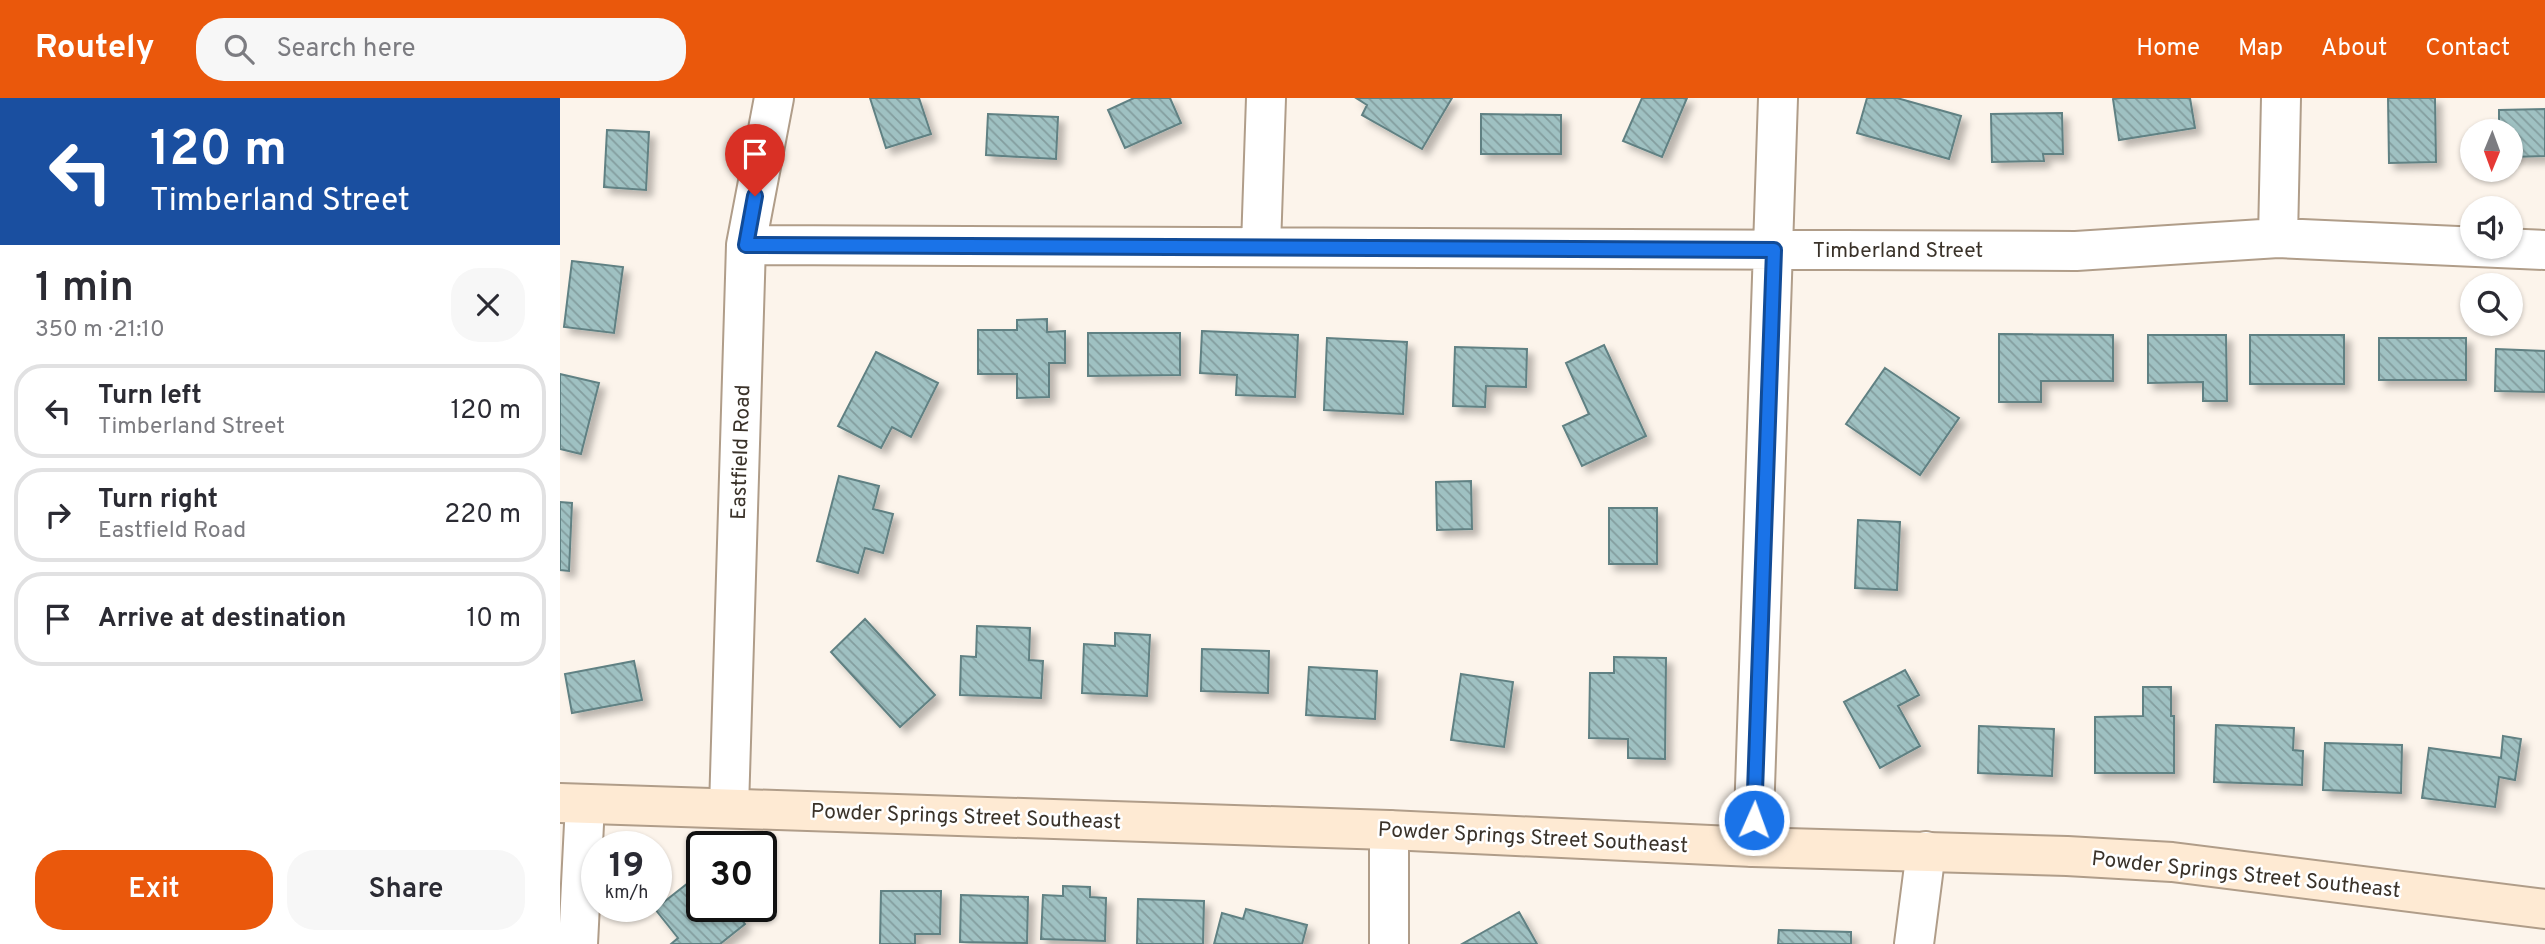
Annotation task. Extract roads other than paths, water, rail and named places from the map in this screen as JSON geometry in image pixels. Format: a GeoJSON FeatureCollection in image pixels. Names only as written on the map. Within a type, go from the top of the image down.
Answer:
{"type":"FeatureCollection","features":[{"type":"Feature","properties":{"kind":"street","name":"Eastfield Road"},"geometry":{"type":"LineString","coordinates":[[729,808],[746,245],[774,98]]}},
{"type":"Feature","properties":{"kind":"street"},"geometry":{"type":"LineString","coordinates":[[1261,246],[1266,98]]}},
{"type":"Feature","properties":{"kind":"street"},"geometry":{"type":"LineString","coordinates":[[1753,847],[1778,98]]}},
{"type":"Feature","properties":{"kind":"street"},"geometry":{"type":"LineString","coordinates":[[2277,238],[2281,98]]}},
{"type":"Feature","properties":{"kind":"street","name":"Timberland Street"},"geometry":{"type":"LineString","coordinates":[[746,245],[2076,251],[2277,238],[2545,250]]}},
{"type":"Feature","properties":{"kind":"street"},"geometry":{"type":"LineString","coordinates":[[573,803],[578,944]]}},
{"type":"Feature","properties":{"kind":"street","name":"Powder Springs Street Southeast"},"geometry":{"type":"LineString","coordinates":[[573,803],[1389,830],[1753,847],[1926,851],[2172,862],[2545,909]]}},
{"type":"Feature","properties":{"kind":"street"},"geometry":{"type":"LineString","coordinates":[[1389,830],[1389,944]]}},
{"type":"Feature","properties":{"kind":"street"},"geometry":{"type":"LineString","coordinates":[[1914,944],[1926,851]]}}]}
